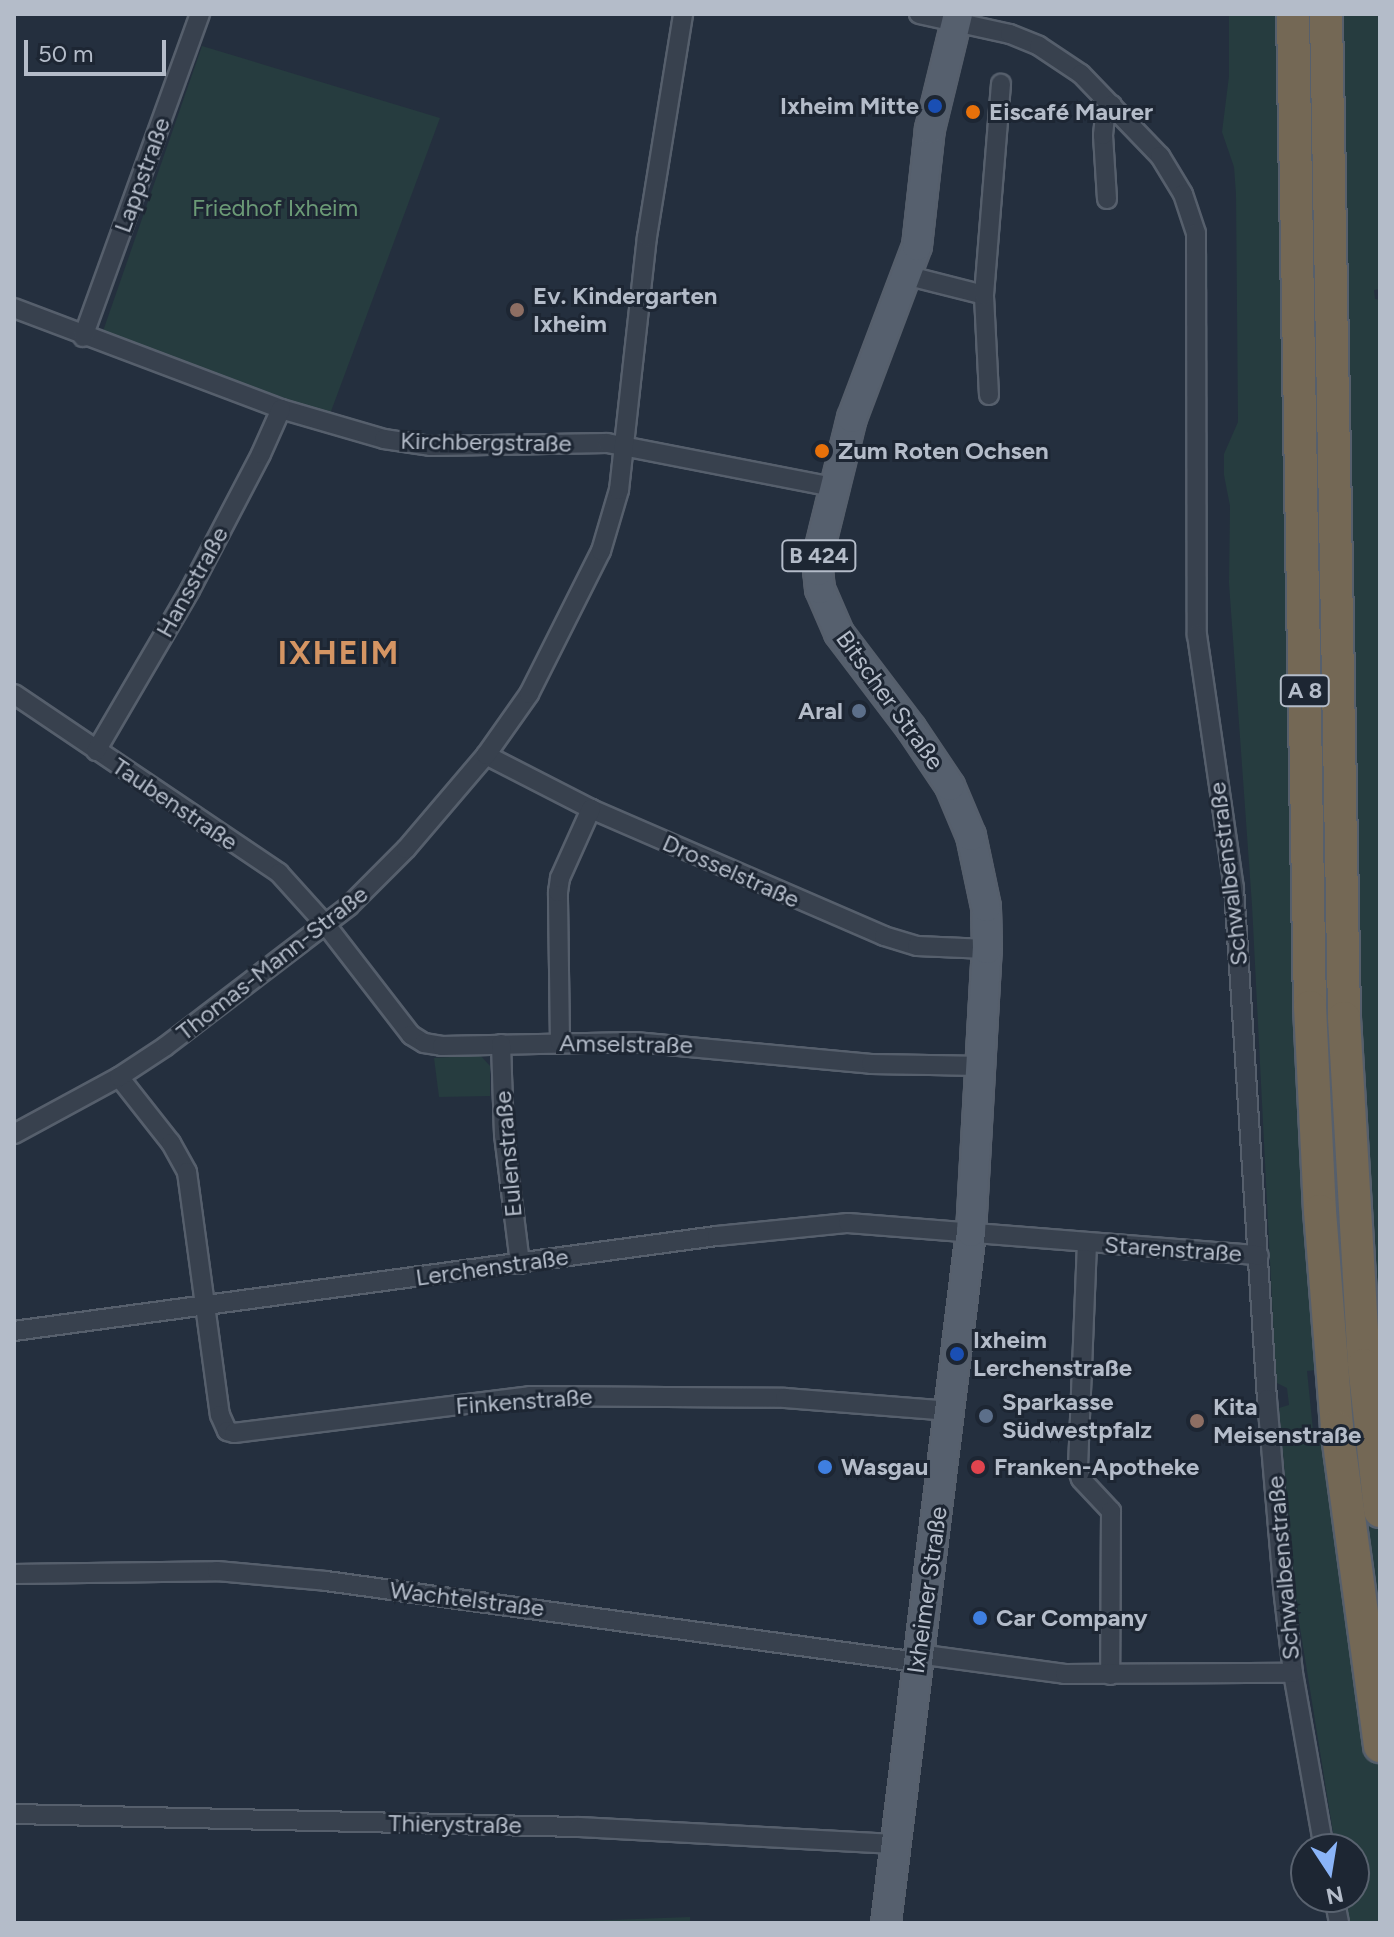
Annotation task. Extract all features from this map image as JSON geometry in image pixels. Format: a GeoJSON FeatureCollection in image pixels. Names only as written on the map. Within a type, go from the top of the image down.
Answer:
{"type":"FeatureCollection","features":[{"type":"Feature","properties":{"kind":"highway","name":"A 8"},"geometry":{"type":"LineString","coordinates":[[1293,14],[1310,1007],[1330,1368],[1363,1642],[1380,1746]]}},
{"type":"Feature","properties":{"kind":"highway","name":"A 8"},"geometry":{"type":"LineString","coordinates":[[1326,14],[1344,1018],[1364,1365],[1380,1511]]}},
{"type":"Feature","properties":{"kind":"main road","name":"Bitscher Straße"},"geometry":{"type":"LineString","coordinates":[[957,17],[930,129],[921,220],[909,276],[852,418],[834,487],[818,571],[828,611],[853,654],[937,763],[956,798],[971,836],[983,882],[987,949],[981,1066]]}},
{"type":"Feature","properties":{"kind":"main road","name":"Ixheimer Straße"},"geometry":{"type":"LineString","coordinates":[[886,1923],[971,1232],[981,1066]]}},
{"type":"Feature","properties":{"kind":"street","name":"Lappstraße"},"geometry":{"type":"LineString","coordinates":[[83,337],[200,14]]}},
{"type":"Feature","properties":{"kind":"street","name":"Thomas-Mann-Straße"},"geometry":{"type":"LineString","coordinates":[[14,1134],[119,1077],[178,1037],[326,925],[406,849],[486,755],[529,694],[601,551],[614,513],[626,446],[647,237],[683,14]]}},
{"type":"Feature","properties":{"kind":"street","name":"Schwalbenstraße"},"geometry":{"type":"LineString","coordinates":[[919,14],[957,17],[1039,46],[1081,74],[1173,175],[1196,233],[1197,635],[1234,888],[1267,1399],[1293,1673],[1321,1833]]}},
{"type":"Feature","properties":{"kind":"street"},"geometry":{"type":"LineString","coordinates":[[989,395],[984,295],[1001,84]]}},
{"type":"Feature","properties":{"kind":"street"},"geometry":{"type":"LineString","coordinates":[[1107,199],[1103,135],[1105,116],[1112,105]]}},
{"type":"Feature","properties":{"kind":"street"},"geometry":{"type":"LineString","coordinates":[[909,276],[984,295]]}},
{"type":"Feature","properties":{"kind":"street","name":"Kirchbergstraße"},"geometry":{"type":"LineString","coordinates":[[14,308],[83,337],[281,409],[407,444],[607,443],[834,487]]}},
{"type":"Feature","properties":{"kind":"street","name":"Hansstraße"},"geometry":{"type":"LineString","coordinates":[[96,751],[204,564],[281,409]]}},
{"type":"Feature","properties":{"kind":"street","name":"Taubenstraße"},"geometry":{"type":"LineString","coordinates":[[14,694],[279,873],[326,925]]}},
{"type":"Feature","properties":{"kind":"street","name":"Drosselstraße"},"geometry":{"type":"LineString","coordinates":[[486,755],[591,809],[884,936],[917,946],[987,949]]}},
{"type":"Feature","properties":{"kind":"street"},"geometry":{"type":"LineString","coordinates":[[560,1042],[558,892],[591,809]]}},
{"type":"Feature","properties":{"kind":"street","name":"Amselstraße"},"geometry":{"type":"LineString","coordinates":[[326,925],[411,1035],[424,1043],[442,1046],[560,1042],[706,1046],[871,1064],[981,1066]]}},
{"type":"Feature","properties":{"kind":"street","name":"Eulenstraße"},"geometry":{"type":"LineString","coordinates":[[501,1044],[504,1135],[520,1264]]}},
{"type":"Feature","properties":{"kind":"street"},"geometry":{"type":"LineString","coordinates":[[119,1077],[171,1143],[187,1172],[205,1306]]}},
{"type":"Feature","properties":{"kind":"street","name":"Lerchenstraße"},"geometry":{"type":"LineString","coordinates":[[14,1331],[791,1226],[848,1223],[971,1232]]}},
{"type":"Feature","properties":{"kind":"street","name":"Starenstraße"},"geometry":{"type":"LineString","coordinates":[[971,1232],[1259,1255]]}},
{"type":"Feature","properties":{"kind":"street","name":"Starenstraße"},"geometry":{"type":"LineString","coordinates":[[1087,1243],[1078,1470],[1081,1479],[1111,1511],[1110,1675]]}},
{"type":"Feature","properties":{"kind":"street","name":"Finkenstraße"},"geometry":{"type":"LineString","coordinates":[[205,1306],[220,1415],[227,1431],[234,1433],[530,1396],[785,1398],[950,1411]]}},
{"type":"Feature","properties":{"kind":"street","name":"Wachtelstraße"},"geometry":{"type":"LineString","coordinates":[[14,1574],[217,1571],[326,1581],[1021,1669],[1110,1675],[1293,1673]]}},
{"type":"Feature","properties":{"kind":"street","name":"Thierystraße"},"geometry":{"type":"LineString","coordinates":[[14,1814],[579,1827],[895,1844]]}},
{"type":"Feature","properties":{"kind":"green space"},"geometry":{"type":"Polygon","coordinates":[[[1229,14],[1380,14],[1380,289],[1374,290],[1375,299],[1380,300],[1380,1363],[1307,1371],[1313,1430],[1380,1423],[1380,1923],[1350,1923],[1348,1913],[1370,1913],[1370,1833],[1333,1833],[1297,1609],[1279,1408],[1289,1405],[1287,1388],[1277,1383],[1275,1360],[1252,905],[1229,583],[1230,506],[1224,475],[1224,454],[1238,422],[1236,194],[1234,167],[1222,132],[1229,76],[1229,14]]]}},
{"type":"Feature","properties":{"kind":"green space","name":"Friedhof Ixheim"},"geometry":{"type":"Polygon","coordinates":[[[202,46],[440,118],[330,414],[102,334],[202,46]]]}},
{"type":"Feature","properties":{"kind":"green space"},"geometry":{"type":"Polygon","coordinates":[[[480,1055],[490,1066],[490,1096],[439,1097],[434,1058],[480,1055]]]}},
{"type":"Feature","properties":{"kind":"green space"},"geometry":{"type":"Polygon","coordinates":[[[690,1917],[690,1923],[528,1923],[690,1917]]]}},
{"type":"Feature","properties":{"kind":"place","name":"Ixheim Mitte"},"geometry":{"type":"Point","coordinates":[935,106]}},
{"type":"Feature","properties":{"kind":"place","name":"Eiscafé Maurer"},"geometry":{"type":"Point","coordinates":[973,112]}},
{"type":"Feature","properties":{"kind":"place","name":"Ev. Kindergarten Ixheim"},"geometry":{"type":"Point","coordinates":[517,310]}},
{"type":"Feature","properties":{"kind":"place","name":"Zum Roten Ochsen"},"geometry":{"type":"Point","coordinates":[822,451]}},
{"type":"Feature","properties":{"kind":"place","name":"Aral"},"geometry":{"type":"Point","coordinates":[859,711]}},
{"type":"Feature","properties":{"kind":"place","name":"Ixheim Lerchenstraße"},"geometry":{"type":"Point","coordinates":[957,1354]}},
{"type":"Feature","properties":{"kind":"place","name":"Sparkasse Südwestpfalz"},"geometry":{"type":"Point","coordinates":[986,1416]}},
{"type":"Feature","properties":{"kind":"place","name":"Kita Meisenstraße"},"geometry":{"type":"Point","coordinates":[1197,1421]}},
{"type":"Feature","properties":{"kind":"place","name":"Wasgau"},"geometry":{"type":"Point","coordinates":[825,1467]}},
{"type":"Feature","properties":{"kind":"place","name":"Franken-Apotheke"},"geometry":{"type":"Point","coordinates":[978,1467]}},
{"type":"Feature","properties":{"kind":"place","name":"Car Company"},"geometry":{"type":"Point","coordinates":[980,1618]}},
{"type":"Feature","properties":{"kind":"district","name":"IXHEIM"},"geometry":{"type":"Point","coordinates":[339,653]}}]}
